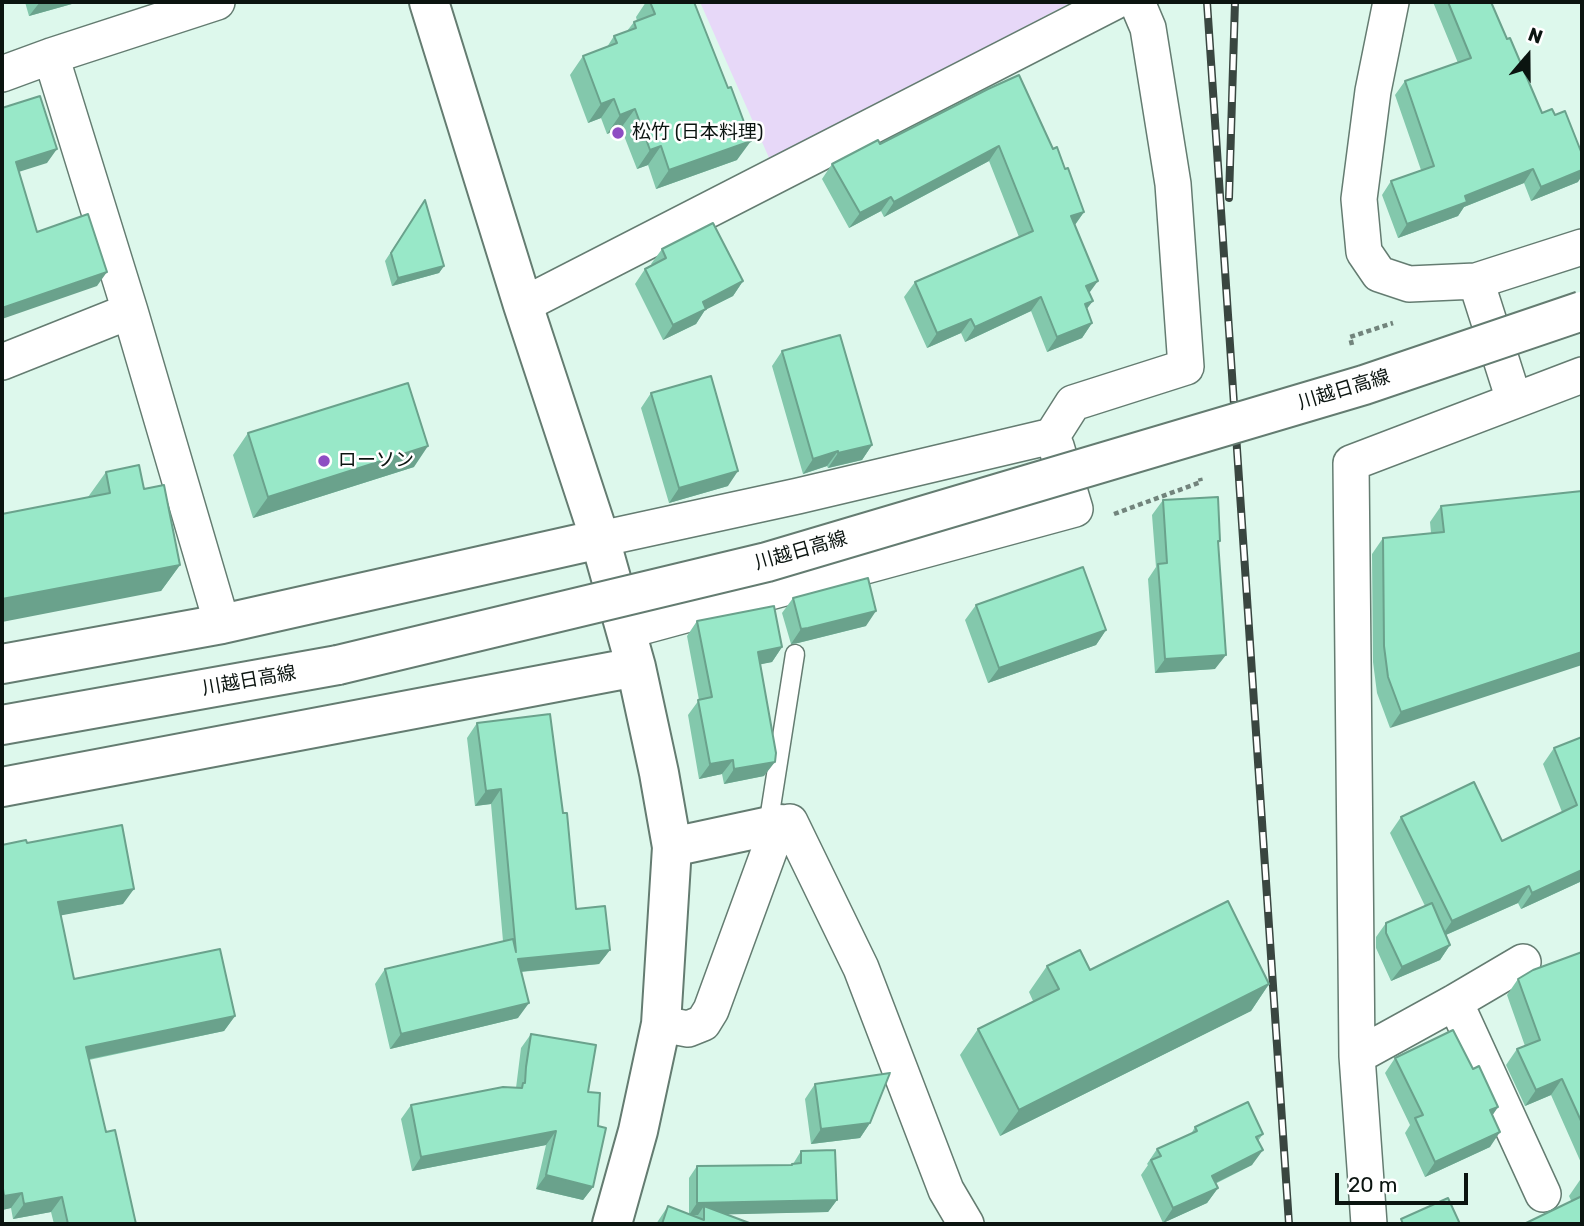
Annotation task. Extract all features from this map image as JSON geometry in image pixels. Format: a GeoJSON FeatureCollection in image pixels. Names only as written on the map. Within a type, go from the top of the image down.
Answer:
{"type":"FeatureCollection","features":[{"type":"Feature","properties":{"kind":"street"},"geometry":{"type":"LineString","coordinates":[[3,70],[217,2]]}},
{"type":"Feature","properties":{"kind":"street"},"geometry":{"type":"LineString","coordinates":[[429,2],[523,305],[600,538],[636,667],[672,847],[661,1024],[638,1131],[612,1224]]}},
{"type":"Feature","properties":{"kind":"street"},"geometry":{"type":"LineString","coordinates":[[523,305],[1114,2]]}},
{"type":"Feature","properties":{"kind":"street"},"geometry":{"type":"LineString","coordinates":[[2,664],[222,624],[798,496],[1052,436],[1073,402],[1186,367],[1173,184],[1148,28],[1137,2]]}},
{"type":"Feature","properties":{"kind":"street"},"geometry":{"type":"LineString","coordinates":[[1391,2],[1373,91],[1359,199],[1364,252],[1379,274],[1409,285],[1476,281],[1582,247]]}},
{"type":"Feature","properties":{"kind":"street"},"geometry":{"type":"LineString","coordinates":[[51,56],[130,311],[222,624]]}},
{"type":"Feature","properties":{"kind":"street"},"geometry":{"type":"LineString","coordinates":[[1476,281],[1514,400]]}},
{"type":"Feature","properties":{"kind":"street"},"geometry":{"type":"LineString","coordinates":[[2,362],[130,311]]}},
{"type":"Feature","properties":{"kind":"street","name":"川越日高線"},"geometry":{"type":"LineString","coordinates":[[2,725],[338,665],[767,562],[1364,386],[1582,311]]}},
{"type":"Feature","properties":{"kind":"street"},"geometry":{"type":"LineString","coordinates":[[1369,1224],[1357,1056],[1351,463],[1582,375]]}},
{"type":"Feature","properties":{"kind":"street"},"geometry":{"type":"LineString","coordinates":[[626,631],[1075,509],[1052,436]]}},
{"type":"Feature","properties":{"kind":"street"},"geometry":{"type":"LineString","coordinates":[[2,787],[636,667]]}},
{"type":"Feature","properties":{"kind":"street"},"geometry":{"type":"LineString","coordinates":[[672,847],[790,822],[861,968],[946,1190],[966,1224]]}},
{"type":"Feature","properties":{"kind":"street"},"geometry":{"type":"LineString","coordinates":[[661,1024],[688,1029],[703,1023],[711,1010],[774,825]]}},
{"type":"Feature","properties":{"kind":"street"},"geometry":{"type":"LineString","coordinates":[[1357,1056],[1523,962]]}},
{"type":"Feature","properties":{"kind":"street"},"geometry":{"type":"LineString","coordinates":[[1455,1002],[1543,1194]]}},
{"type":"Feature","properties":{"kind":"lane"},"geometry":{"type":"LineString","coordinates":[[774,825],[795,654]]}},
{"type":"Feature","properties":{"kind":"path"},"geometry":{"type":"LineString","coordinates":[[1111,515],[1201,482]]}},
{"type":"Feature","properties":{"kind":"shaded area"},"geometry":{"type":"Polygon","coordinates":[[[700,2],[1072,2],[770,160],[700,2]]]}},
{"type":"Feature","properties":{"kind":"building"},"geometry":{"type":"Polygon","coordinates":[[[650,2],[694,2],[751,141],[669,170],[661,146],[650,150],[635,109],[620,115],[614,99],[601,104],[583,56],[617,43],[614,36],[636,28],[634,22],[655,14],[650,2]]]}},
{"type":"Feature","properties":{"kind":"building"},"geometry":{"type":"Polygon","coordinates":[[[1448,2],[1491,2],[1507,39],[1510,38],[1542,113],[1552,109],[1555,115],[1565,111],[1582,154],[1582,170],[1541,187],[1533,169],[1465,196],[1467,202],[1407,224],[1391,181],[1434,166],[1405,81],[1471,58],[1448,2]]]}},
{"type":"Feature","properties":{"kind":"building"},"geometry":{"type":"Polygon","coordinates":[[[1019,75],[1053,149],[1057,147],[1065,169],[1068,168],[1084,212],[1071,216],[1098,281],[1086,286],[1093,301],[1085,304],[1092,323],[1057,337],[1041,297],[975,327],[971,319],[937,333],[915,282],[1033,231],[999,146],[894,202],[891,197],[860,213],[832,164],[878,140],[880,144],[1019,75]]]}},
{"type":"Feature","properties":{"kind":"building"},"geometry":{"type":"Polygon","coordinates":[[[40,96],[57,149],[16,162],[37,232],[88,214],[107,272],[2,308],[2,108],[40,96]]]}},
{"type":"Feature","properties":{"kind":"building"},"geometry":{"type":"Polygon","coordinates":[[[425,200],[444,266],[398,278],[391,253],[425,200]]]}},
{"type":"Feature","properties":{"kind":"building"},"geometry":{"type":"Polygon","coordinates":[[[713,223],[743,281],[703,302],[706,309],[673,325],[645,269],[666,258],[662,249],[713,223]]]}},
{"type":"Feature","properties":{"kind":"building"},"geometry":{"type":"Polygon","coordinates":[[[840,335],[872,445],[813,459],[782,351],[840,335]]]}},
{"type":"Feature","properties":{"kind":"building"},"geometry":{"type":"Polygon","coordinates":[[[711,376],[738,471],[679,488],[651,393],[711,376]]]}},
{"type":"Feature","properties":{"kind":"building","name":"ローソン"},"geometry":{"type":"Polygon","coordinates":[[[408,383],[428,446],[268,497],[248,433],[408,383]]]}},
{"type":"Feature","properties":{"kind":"building"},"geometry":{"type":"Polygon","coordinates":[[[139,465],[144,489],[164,485],[180,565],[2,599],[2,514],[110,493],[106,472],[139,465]]]}},
{"type":"Feature","properties":{"kind":"building"},"geometry":{"type":"Polygon","coordinates":[[[1582,491],[1582,652],[1401,712],[1388,677],[1384,646],[1383,538],[1444,532],[1441,506],[1582,491]]]}},
{"type":"Feature","properties":{"kind":"building"},"geometry":{"type":"Polygon","coordinates":[[[1218,497],[1218,541],[1226,655],[1165,659],[1158,564],[1167,563],[1163,500],[1218,497]]]}},
{"type":"Feature","properties":{"kind":"building"},"geometry":{"type":"Polygon","coordinates":[[[1083,567],[1106,630],[999,668],[976,605],[1083,567]]]}},
{"type":"Feature","properties":{"kind":"building"},"geometry":{"type":"Polygon","coordinates":[[[868,578],[876,611],[801,629],[793,598],[868,578]]]}},
{"type":"Feature","properties":{"kind":"building"},"geometry":{"type":"Polygon","coordinates":[[[774,606],[782,647],[758,652],[776,753],[775,762],[734,769],[733,760],[710,764],[698,700],[712,697],[697,621],[774,606]]]}},
{"type":"Feature","properties":{"kind":"building"},"geometry":{"type":"Polygon","coordinates":[[[550,714],[563,813],[567,813],[576,909],[605,906],[610,950],[518,959],[529,1003],[401,1034],[385,969],[513,939],[516,952],[501,789],[486,791],[477,723],[550,714]]]}},
{"type":"Feature","properties":{"kind":"building"},"geometry":{"type":"Polygon","coordinates":[[[1582,737],[1582,870],[1532,893],[1529,886],[1452,921],[1401,817],[1474,782],[1502,841],[1577,805],[1554,748],[1582,737]]]}},
{"type":"Feature","properties":{"kind":"building"},"geometry":{"type":"Polygon","coordinates":[[[122,825],[134,889],[58,902],[74,979],[220,949],[235,1016],[86,1047],[106,1132],[115,1130],[136,1224],[68,1224],[62,1197],[24,1204],[22,1193],[4,1196],[2,845],[26,840],[27,843],[122,825]]]}},
{"type":"Feature","properties":{"kind":"building"},"geometry":{"type":"Polygon","coordinates":[[[1228,901],[1269,984],[1019,1110],[978,1029],[1059,989],[1047,966],[1080,950],[1090,970],[1228,901]]]}},
{"type":"Feature","properties":{"kind":"building"},"geometry":{"type":"Polygon","coordinates":[[[1432,903],[1450,945],[1402,967],[1386,933],[1386,923],[1432,903]]]}},
{"type":"Feature","properties":{"kind":"building"},"geometry":{"type":"Polygon","coordinates":[[[1582,952],[1582,1123],[1562,1079],[1536,1090],[1517,1049],[1540,1040],[1518,979],[1533,970],[1582,952]]]}},
{"type":"Feature","properties":{"kind":"building"},"geometry":{"type":"Polygon","coordinates":[[[1453,1030],[1473,1069],[1479,1066],[1498,1107],[1490,1110],[1500,1132],[1435,1162],[1415,1118],[1423,1115],[1395,1058],[1453,1030]]]}},
{"type":"Feature","properties":{"kind":"building"},"geometry":{"type":"Polygon","coordinates":[[[531,1034],[596,1045],[588,1092],[600,1093],[598,1126],[606,1128],[593,1187],[546,1175],[556,1131],[421,1157],[411,1105],[503,1087],[522,1088],[525,1083],[531,1034]]]}},
{"type":"Feature","properties":{"kind":"building"},"geometry":{"type":"Polygon","coordinates":[[[890,1073],[870,1123],[821,1129],[815,1084],[890,1073]]]}},
{"type":"Feature","properties":{"kind":"building"},"geometry":{"type":"Polygon","coordinates":[[[1248,1102],[1263,1134],[1256,1137],[1263,1150],[1212,1176],[1218,1188],[1173,1208],[1151,1160],[1161,1156],[1157,1149],[1197,1131],[1195,1127],[1248,1102]]]}},
{"type":"Feature","properties":{"kind":"building"},"geometry":{"type":"Polygon","coordinates":[[[835,1150],[837,1200],[697,1203],[697,1166],[792,1165],[801,1163],[801,1151],[835,1150]]]}},
{"type":"Feature","properties":{"kind":"building"},"geometry":{"type":"Polygon","coordinates":[[[1582,1196],[1582,1224],[1524,1224],[1582,1196]]]}},
{"type":"Feature","properties":{"kind":"building"},"geometry":{"type":"Polygon","coordinates":[[[1448,1198],[1460,1224],[1403,1224],[1401,1219],[1448,1198]]]}},
{"type":"Feature","properties":{"kind":"building"},"geometry":{"type":"Polygon","coordinates":[[[668,1206],[704,1220],[704,1206],[752,1224],[662,1224],[668,1206]]]}},
{"type":"Feature","properties":{"kind":"railway"},"geometry":{"type":"LineString","coordinates":[[1207,2],[1289,1224]]}},
{"type":"Feature","properties":{"kind":"railway"},"geometry":{"type":"LineString","coordinates":[[1229,198],[1235,2]]}},
{"type":"Feature","properties":{"kind":"place","name":"松竹 (日本料理)"},"geometry":{"type":"Point","coordinates":[618,133]}},
{"type":"Feature","properties":{"kind":"place","name":"ローソン"},"geometry":{"type":"Point","coordinates":[324,461]}}]}
